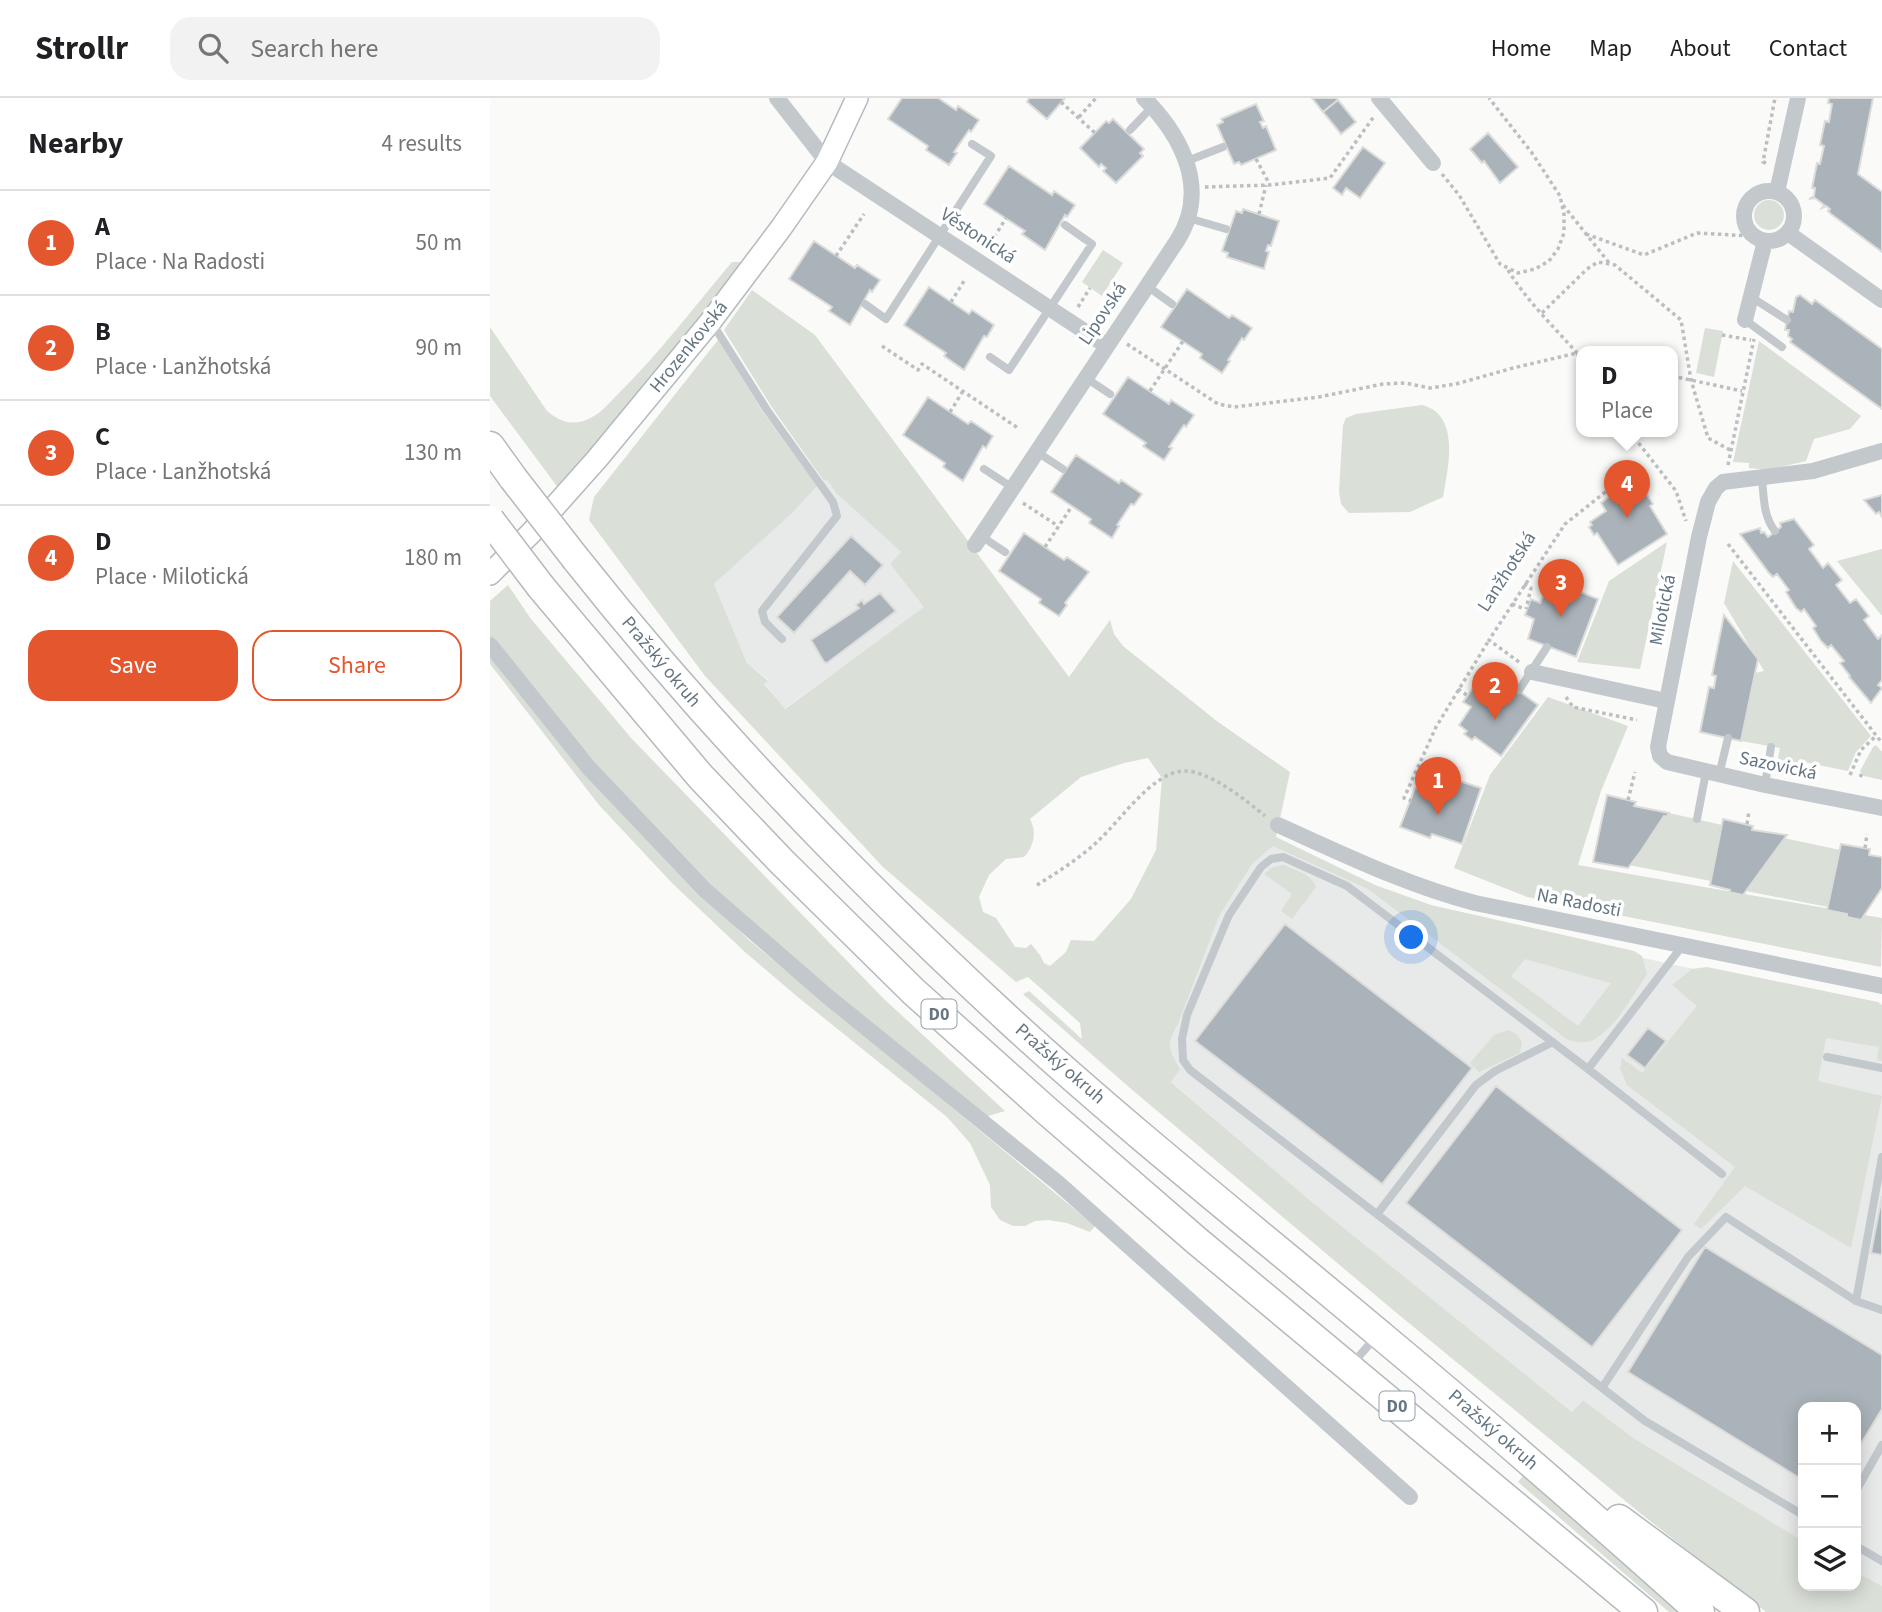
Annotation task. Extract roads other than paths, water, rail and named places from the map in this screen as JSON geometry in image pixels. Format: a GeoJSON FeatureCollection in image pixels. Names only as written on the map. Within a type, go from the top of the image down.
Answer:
{"type":"FeatureCollection","features":[{"type":"Feature","properties":{"kind":"highway","name":"Pražský okruh"},"geometry":{"type":"LineString","coordinates":[[490,446],[576,559],[736,750],[907,923],[1087,1089],[1489,1425],[1700,1612]]}},
{"type":"Feature","properties":{"kind":"highway","name":"D0"},"geometry":{"type":"LineString","coordinates":[[490,520],[541,587],[701,776],[781,861],[877,956],[1047,1111],[1643,1612]]}},
{"type":"Feature","properties":{"kind":"highway"},"geometry":{"type":"LineString","coordinates":[[1489,1425],[1745,1612]]}},
{"type":"Feature","properties":{"kind":"highway"},"geometry":{"type":"LineString","coordinates":[[1521,1510],[1614,1612]]}},
{"type":"Feature","properties":{"kind":"street","name":"Věstonická"},"geometry":{"type":"LineString","coordinates":[[777,98],[827,162],[1107,346]]}},
{"type":"Feature","properties":{"kind":"street","name":"Hrozenkovská"},"geometry":{"type":"LineString","coordinates":[[490,574],[597,460],[711,321],[827,162],[857,98]]}},
{"type":"Feature","properties":{"kind":"street"},"geometry":{"type":"LineString","coordinates":[[1777,192],[1798,98]]}},
{"type":"Feature","properties":{"kind":"street","name":"Lipovská"},"geometry":{"type":"LineString","coordinates":[[978,540],[1016,494],[1037,453],[1183,233],[1188,218],[1191,188],[1187,161],[1171,129],[1147,101]]}},
{"type":"Feature","properties":{"kind":"street"},"geometry":{"type":"LineString","coordinates":[[1381,101],[1433,163]]}},
{"type":"Feature","properties":{"kind":"street"},"geometry":{"type":"LineString","coordinates":[[1769,190],[1777,192],[1788,200],[1794,213],[1788,233],[1773,241],[1759,239],[1744,222],[1745,206],[1755,195],[1769,190]]}},
{"type":"Feature","properties":{"kind":"street"},"geometry":{"type":"LineString","coordinates":[[1788,233],[1882,300]]}},
{"type":"Feature","properties":{"kind":"street"},"geometry":{"type":"LineString","coordinates":[[1745,320],[1759,239]]}},
{"type":"Feature","properties":{"kind":"street"},"geometry":{"type":"LineString","coordinates":[[1762,479],[1813,471],[1882,451]]}},
{"type":"Feature","properties":{"kind":"street","name":"Milotická"},"geometry":{"type":"LineString","coordinates":[[1667,762],[1658,747],[1708,502],[1719,484],[1736,473],[1762,479]]}},
{"type":"Feature","properties":{"kind":"street"},"geometry":{"type":"LineString","coordinates":[[490,645],[589,768],[705,890],[827,996],[1058,1183],[1410,1497]]}},
{"type":"Feature","properties":{"kind":"street"},"geometry":{"type":"LineString","coordinates":[[1532,671],[1667,701]]}},
{"type":"Feature","properties":{"kind":"street","name":"Sazovická"},"geometry":{"type":"LineString","coordinates":[[1667,762],[1882,808]]}},
{"type":"Feature","properties":{"kind":"street","name":"Na Radosti"},"geometry":{"type":"LineString","coordinates":[[1278,825],[1407,883],[1441,894],[1882,986]]}},
{"type":"Feature","properties":{"kind":"lane"},"geometry":{"type":"LineString","coordinates":[[1130,130],[1147,101]]}},
{"type":"Feature","properties":{"kind":"lane"},"geometry":{"type":"LineString","coordinates":[[865,304],[886,319],[991,156],[972,144]]}},
{"type":"Feature","properties":{"kind":"lane"},"geometry":{"type":"LineString","coordinates":[[1187,161],[1223,147]]}},
{"type":"Feature","properties":{"kind":"lane"},"geometry":{"type":"LineString","coordinates":[[1188,218],[1226,229]]}},
{"type":"Feature","properties":{"kind":"lane"},"geometry":{"type":"LineString","coordinates":[[990,357],[1009,370],[1092,244],[1065,225]]}},
{"type":"Feature","properties":{"kind":"lane"},"geometry":{"type":"LineString","coordinates":[[1147,286],[1172,304]]}},
{"type":"Feature","properties":{"kind":"lane"},"geometry":{"type":"LineString","coordinates":[[1751,297],[1787,320]]}},
{"type":"Feature","properties":{"kind":"lane"},"geometry":{"type":"LineString","coordinates":[[1745,320],[1782,347]]}},
{"type":"Feature","properties":{"kind":"lane"},"geometry":{"type":"LineString","coordinates":[[711,321],[767,410],[838,512],[838,516],[762,611],[765,622],[782,639]]}},
{"type":"Feature","properties":{"kind":"lane"},"geometry":{"type":"LineString","coordinates":[[1086,378],[1110,394]]}},
{"type":"Feature","properties":{"kind":"lane"},"geometry":{"type":"LineString","coordinates":[[1037,453],[1063,470]]}},
{"type":"Feature","properties":{"kind":"lane"},"geometry":{"type":"LineString","coordinates":[[984,469],[1016,494]]}},
{"type":"Feature","properties":{"kind":"lane"},"geometry":{"type":"LineString","coordinates":[[1762,479],[1766,514],[1775,531]]}},
{"type":"Feature","properties":{"kind":"lane"},"geometry":{"type":"LineString","coordinates":[[978,540],[1005,552]]}},
{"type":"Feature","properties":{"kind":"lane"},"geometry":{"type":"LineString","coordinates":[[1518,690],[1548,647]]}},
{"type":"Feature","properties":{"kind":"lane"},"geometry":{"type":"LineString","coordinates":[[1697,819],[1728,738]]}},
{"type":"Feature","properties":{"kind":"lane"},"geometry":{"type":"LineString","coordinates":[[1765,785],[1771,747]]}},
{"type":"Feature","properties":{"kind":"lane"},"geometry":{"type":"LineString","coordinates":[[1722,1174],[1347,886],[1283,857],[1271,859],[1261,867],[1229,915],[1188,1015],[1182,1039],[1183,1060],[1190,1070],[1645,1421],[1798,1512]]}},
{"type":"Feature","properties":{"kind":"lane"},"geometry":{"type":"LineString","coordinates":[[1588,1069],[1683,945]]}},
{"type":"Feature","properties":{"kind":"lane"},"geometry":{"type":"LineString","coordinates":[[1378,1213],[1476,1085],[1495,1071],[1552,1042]]}},
{"type":"Feature","properties":{"kind":"lane"},"geometry":{"type":"LineString","coordinates":[[1827,1057],[1882,1068]]}},
{"type":"Feature","properties":{"kind":"lane"},"geometry":{"type":"LineString","coordinates":[[1856,1301],[1882,1157]]}},
{"type":"Feature","properties":{"kind":"lane"},"geometry":{"type":"LineString","coordinates":[[1602,1388],[1688,1257],[1726,1217],[1856,1301],[1882,1310]]}},
{"type":"Feature","properties":{"kind":"lane"},"geometry":{"type":"LineString","coordinates":[[1349,1367],[1379,1334]]}},
{"type":"Feature","properties":{"kind":"lane"},"geometry":{"type":"LineString","coordinates":[[1861,1482],[1882,1446]]}},
{"type":"Feature","properties":{"kind":"lane"},"geometry":{"type":"LineString","coordinates":[[1861,1549],[1882,1561]]}},
{"type":"Feature","properties":{"kind":"place","name":"D"},"geometry":{"type":"Point","coordinates":[1627,518]}},
{"type":"Feature","properties":{"kind":"place","name":"C"},"geometry":{"type":"Point","coordinates":[1561,617]}},
{"type":"Feature","properties":{"kind":"place","name":"B"},"geometry":{"type":"Point","coordinates":[1495,720]}},
{"type":"Feature","properties":{"kind":"place","name":"A"},"geometry":{"type":"Point","coordinates":[1438,815]}}]}
